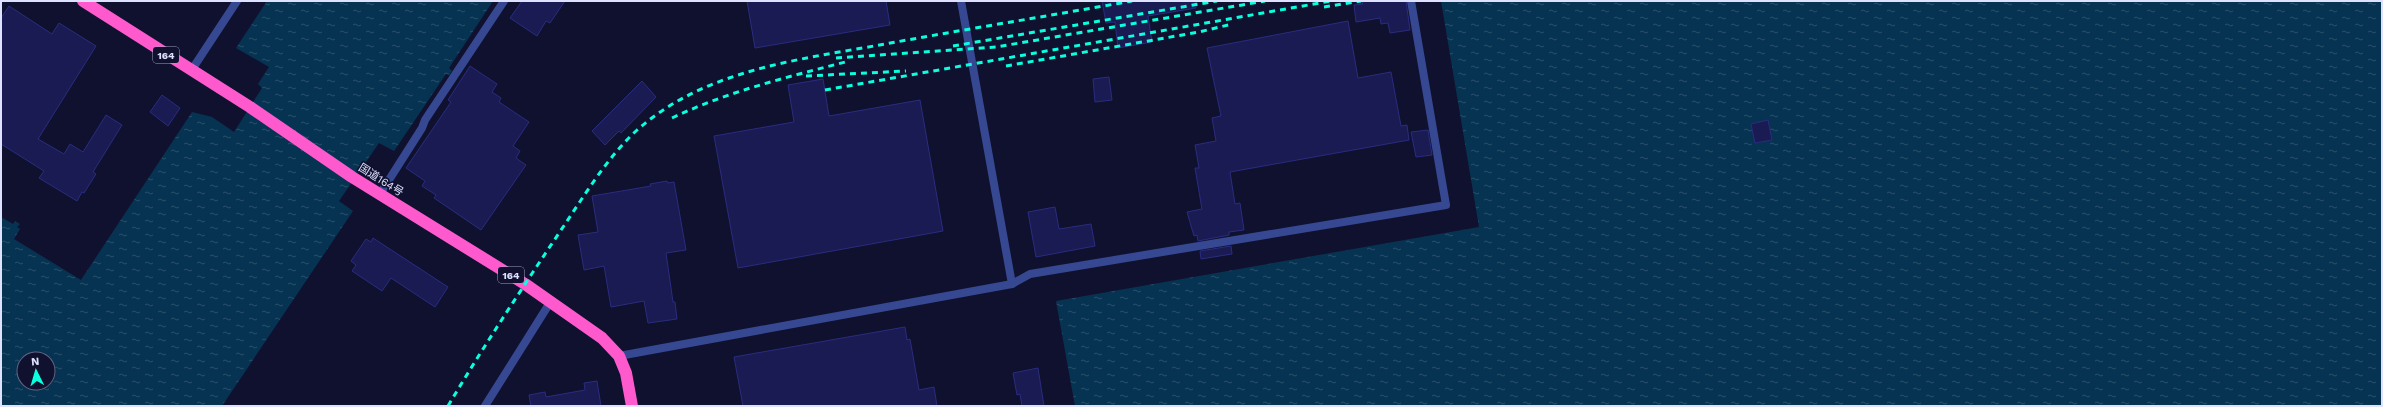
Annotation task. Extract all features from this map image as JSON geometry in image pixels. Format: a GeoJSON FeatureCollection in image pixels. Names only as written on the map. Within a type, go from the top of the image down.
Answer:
{"type":"FeatureCollection","features":[{"type":"Feature","properties":{"kind":"highway","name":"国道164号"},"geometry":{"type":"LineString","coordinates":[[83,1],[190,71],[250,107],[352,177],[551,301],[602,338],[619,356],[626,373],[632,406]]}},
{"type":"Feature","properties":{"kind":"street"},"geometry":{"type":"LineString","coordinates":[[190,71],[237,1]]}},
{"type":"Feature","properties":{"kind":"street"},"geometry":{"type":"LineString","coordinates":[[380,194],[422,128],[425,120],[504,1]]}},
{"type":"Feature","properties":{"kind":"street"},"geometry":{"type":"LineString","coordinates":[[961,1],[1012,284]]}},
{"type":"Feature","properties":{"kind":"street"},"geometry":{"type":"LineString","coordinates":[[619,356],[1012,284],[1030,274],[1446,205],[1411,1]]}},
{"type":"Feature","properties":{"kind":"street"},"geometry":{"type":"LineString","coordinates":[[485,406],[551,301]]}},
{"type":"Feature","properties":{"kind":"water"},"geometry":{"type":"Polygon","coordinates":[[[267,1],[493,1],[449,68],[452,71],[449,75],[446,74],[394,151],[379,143],[339,201],[353,211],[222,406],[1,406],[1,217],[13,224],[15,221],[20,224],[17,227],[20,229],[14,239],[81,280],[192,112],[212,117],[234,132],[262,88],[258,84],[269,67],[236,48],[267,1]]]}},
{"type":"Feature","properties":{"kind":"water"},"geometry":{"type":"Polygon","coordinates":[[[1441,1],[2382,1],[2382,406],[1075,406],[1056,301],[1479,227],[1441,1]]]}},
{"type":"Feature","properties":{"kind":"building"},"geometry":{"type":"Polygon","coordinates":[[[522,1],[565,1],[550,23],[546,21],[537,36],[510,18],[522,1]]]}},
{"type":"Feature","properties":{"kind":"building"},"geometry":{"type":"Polygon","coordinates":[[[747,1],[886,1],[890,25],[755,48],[747,1]]]}},
{"type":"Feature","properties":{"kind":"building"},"geometry":{"type":"Polygon","coordinates":[[[1102,1],[1196,1],[1196,8],[1148,16],[1152,42],[1118,48],[1115,22],[1106,23],[1102,1]]]}},
{"type":"Feature","properties":{"kind":"building"},"geometry":{"type":"Polygon","coordinates":[[[1362,1],[1406,1],[1410,30],[1390,33],[1388,23],[1381,24],[1380,18],[1356,22],[1354,5],[1363,4],[1362,1]]]}},
{"type":"Feature","properties":{"kind":"building"},"geometry":{"type":"Polygon","coordinates":[[[9,6],[52,34],[59,23],[96,46],[38,139],[64,154],[70,144],[83,152],[106,115],[122,125],[93,172],[96,174],[77,201],[39,178],[44,171],[1,144],[1,18],[9,6]]]}},
{"type":"Feature","properties":{"kind":"building"},"geometry":{"type":"Polygon","coordinates":[[[1348,21],[1358,78],[1391,72],[1401,126],[1407,125],[1409,140],[1230,172],[1235,204],[1240,203],[1244,230],[1229,232],[1229,235],[1198,241],[1197,235],[1194,236],[1187,212],[1202,209],[1195,168],[1199,168],[1195,145],[1216,141],[1212,118],[1221,116],[1207,48],[1348,21]]]}},
{"type":"Feature","properties":{"kind":"building"},"geometry":{"type":"Polygon","coordinates":[[[470,66],[497,84],[492,92],[501,98],[499,102],[529,122],[513,146],[520,151],[516,158],[526,165],[481,230],[434,198],[436,195],[422,186],[425,181],[406,168],[451,102],[448,100],[470,66]]]}},
{"type":"Feature","properties":{"kind":"building"},"geometry":{"type":"Polygon","coordinates":[[[1109,77],[1112,100],[1095,102],[1093,79],[1109,77]]]}},
{"type":"Feature","properties":{"kind":"building"},"geometry":{"type":"Polygon","coordinates":[[[823,79],[829,116],[920,100],[943,231],[738,268],[714,136],[794,122],[788,85],[823,79]]]}},
{"type":"Feature","properties":{"kind":"building"},"geometry":{"type":"Polygon","coordinates":[[[642,81],[656,97],[621,133],[619,131],[605,145],[592,131],[642,81]]]}},
{"type":"Feature","properties":{"kind":"building"},"geometry":{"type":"Polygon","coordinates":[[[162,95],[180,108],[168,126],[150,112],[162,95]]]}},
{"type":"Feature","properties":{"kind":"building"},"geometry":{"type":"Polygon","coordinates":[[[1768,120],[1772,140],[1755,143],[1751,124],[1768,120]]]}},
{"type":"Feature","properties":{"kind":"building"},"geometry":{"type":"Polygon","coordinates":[[[1428,130],[1432,155],[1416,157],[1411,132],[1428,130]]]}},
{"type":"Feature","properties":{"kind":"building"},"geometry":{"type":"Polygon","coordinates":[[[667,181],[668,183],[674,182],[686,250],[666,253],[677,319],[648,323],[644,301],[611,307],[604,266],[584,270],[578,235],[598,232],[592,196],[651,186],[650,184],[667,181]]]}},
{"type":"Feature","properties":{"kind":"building"},"geometry":{"type":"Polygon","coordinates":[[[1055,207],[1059,229],[1091,224],[1095,246],[1036,257],[1028,212],[1055,207]]]}},
{"type":"Feature","properties":{"kind":"building"},"geometry":{"type":"Polygon","coordinates":[[[373,238],[448,287],[435,307],[391,278],[382,291],[352,271],[356,265],[351,261],[366,239],[371,242],[373,238]]]}},
{"type":"Feature","properties":{"kind":"building"},"geometry":{"type":"Polygon","coordinates":[[[1231,246],[1232,254],[1201,259],[1200,251],[1231,246]]]}},
{"type":"Feature","properties":{"kind":"building"},"geometry":{"type":"Polygon","coordinates":[[[905,327],[907,340],[910,339],[919,390],[934,387],[937,406],[743,406],[734,357],[905,327]]]}},
{"type":"Feature","properties":{"kind":"building"},"geometry":{"type":"Polygon","coordinates":[[[1038,368],[1044,406],[1022,406],[1020,394],[1017,395],[1013,373],[1038,368]]]}},
{"type":"Feature","properties":{"kind":"building"},"geometry":{"type":"Polygon","coordinates":[[[597,381],[601,406],[531,406],[529,395],[545,392],[546,397],[585,390],[584,383],[597,381]]]}},
{"type":"Feature","properties":{"kind":"railway"},"geometry":{"type":"LineString","coordinates":[[448,406],[502,319],[604,167],[636,131],[664,109],[694,92],[726,79],[793,61],[1132,1]]}},
{"type":"Feature","properties":{"kind":"railway"},"geometry":{"type":"LineString","coordinates":[[953,46],[1217,1]]}},
{"type":"Feature","properties":{"kind":"railway"},"geometry":{"type":"LineString","coordinates":[[836,58],[996,47],[1265,1]]}},
{"type":"Feature","properties":{"kind":"railway"},"geometry":{"type":"LineString","coordinates":[[825,90],[1331,1]]}},
{"type":"Feature","properties":{"kind":"railway"},"geometry":{"type":"LineString","coordinates":[[1324,7],[1361,1]]}},
{"type":"Feature","properties":{"kind":"railway"},"geometry":{"type":"LineString","coordinates":[[1006,66],[1199,32],[1232,24]]}},
{"type":"Feature","properties":{"kind":"railway"},"geometry":{"type":"LineString","coordinates":[[672,118],[693,108],[737,92],[849,61]]}},
{"type":"Feature","properties":{"kind":"railway"},"geometry":{"type":"LineString","coordinates":[[806,76],[906,71]]}}]}
